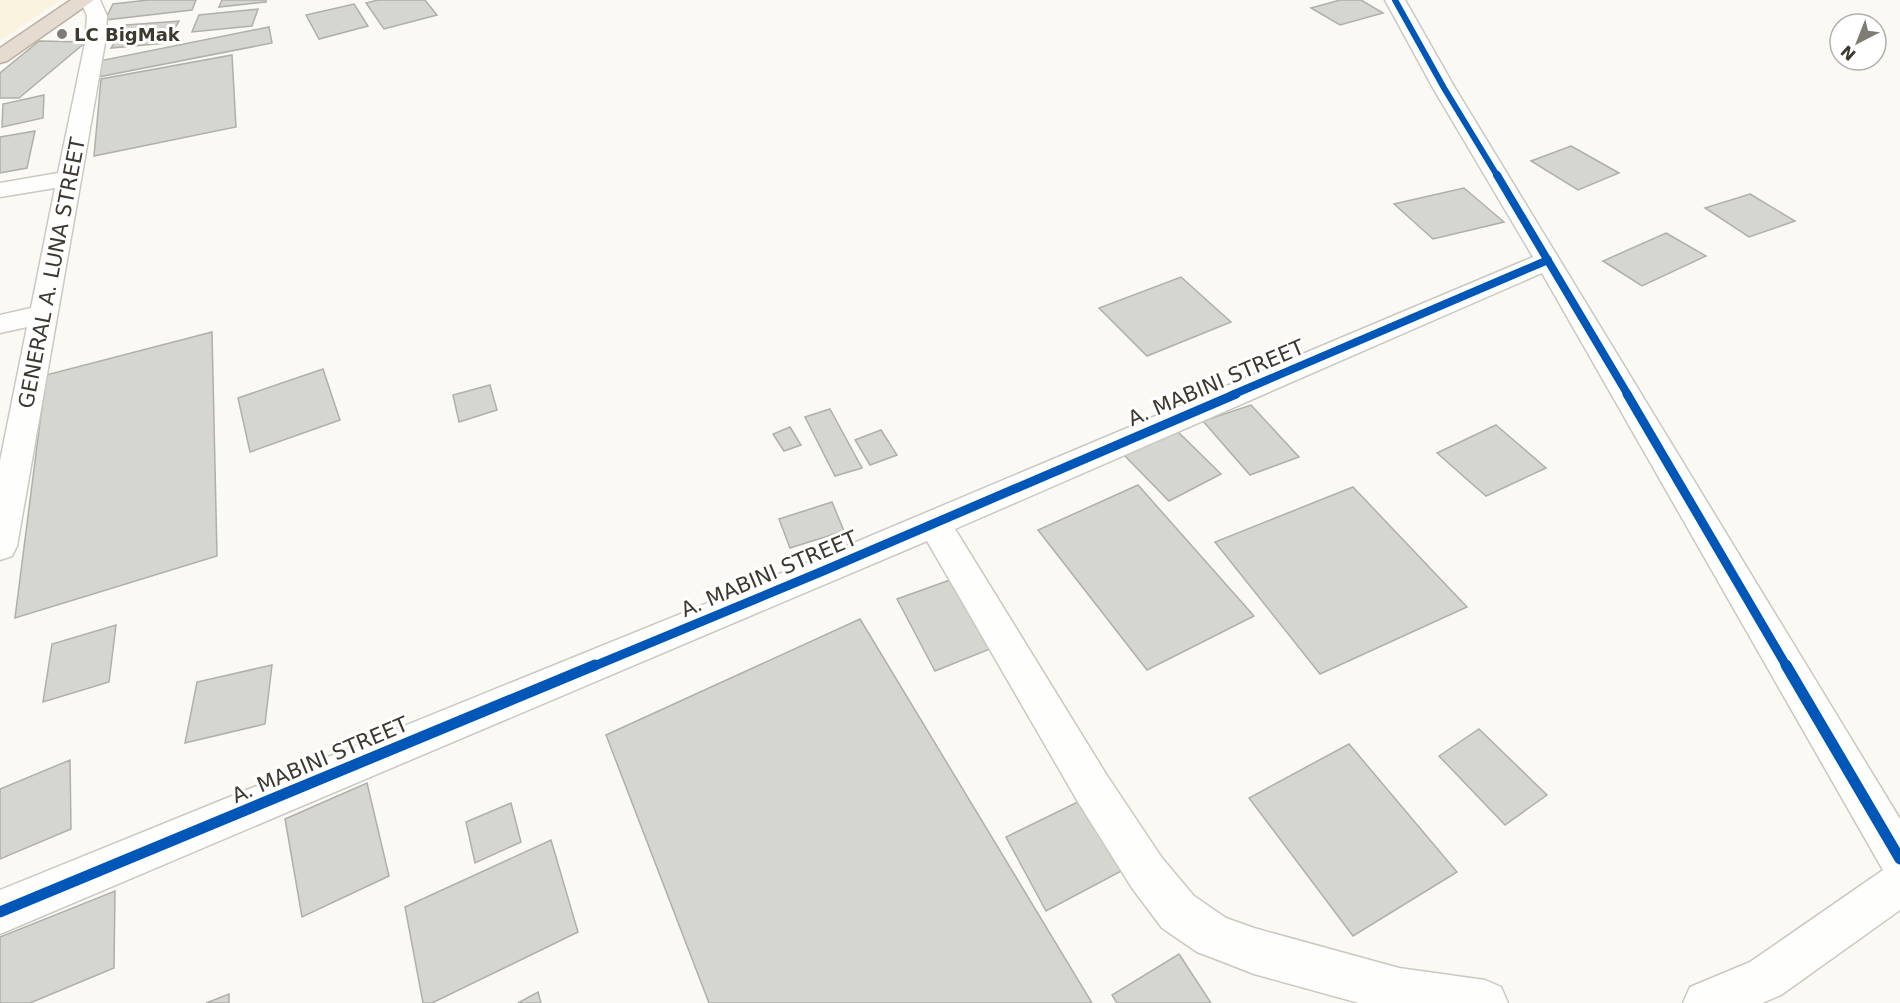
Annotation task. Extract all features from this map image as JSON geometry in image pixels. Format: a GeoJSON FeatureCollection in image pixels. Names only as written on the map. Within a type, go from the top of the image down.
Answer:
{"type":"FeatureCollection","features":[{"type":"Feature","properties":{"kind":"highway"},"geometry":{"type":"LineString","coordinates":[[0,57],[84,0]]}},
{"type":"Feature","properties":{"kind":"street","name":"GENERAL A. LUNA STREET"},"geometry":{"type":"LineString","coordinates":[[0,546],[95,43],[97,16],[90,0]]}},
{"type":"Feature","properties":{"kind":"street"},"geometry":{"type":"LineString","coordinates":[[1395,0],[1444,88],[1548,260],[1900,859]]}},
{"type":"Feature","properties":{"kind":"street"},"geometry":{"type":"LineString","coordinates":[[0,190],[70,178]]}},
{"type":"Feature","properties":{"kind":"street","name":"A. MABINI STREET"},"geometry":{"type":"LineString","coordinates":[[0,912],[934,523],[1548,260]]}},
{"type":"Feature","properties":{"kind":"street"},"geometry":{"type":"LineString","coordinates":[[0,324],[44,314]]}},
{"type":"Feature","properties":{"kind":"street"},"geometry":{"type":"LineString","coordinates":[[934,523],[1092,788],[1147,873],[1178,912],[1213,936],[1391,997],[1485,1003]]}},
{"type":"Feature","properties":{"kind":"street"},"geometry":{"type":"LineString","coordinates":[[1706,1003],[1765,979],[1900,884]]}},
{"type":"Feature","properties":{"kind":"shaded area"},"geometry":{"type":"Polygon","coordinates":[[[0,0],[61,0],[0,41],[0,0]]]}},
{"type":"Feature","properties":{"kind":"building"},"geometry":{"type":"Polygon","coordinates":[[[148,0],[196,0],[192,10],[105,20],[113,4],[148,0]]]}},
{"type":"Feature","properties":{"kind":"building"},"geometry":{"type":"Polygon","coordinates":[[[222,0],[266,0],[266,2],[219,7],[222,0]]]}},
{"type":"Feature","properties":{"kind":"building"},"geometry":{"type":"Polygon","coordinates":[[[378,0],[425,0],[437,15],[384,29],[366,3],[378,0]]]}},
{"type":"Feature","properties":{"kind":"building"},"geometry":{"type":"Polygon","coordinates":[[[1340,0],[1361,0],[1383,13],[1340,25],[1311,8],[1340,0]]]}},
{"type":"Feature","properties":{"kind":"building"},"geometry":{"type":"Polygon","coordinates":[[[354,4],[368,26],[319,39],[306,15],[354,4]]]}},
{"type":"Feature","properties":{"kind":"building"},"geometry":{"type":"Polygon","coordinates":[[[258,9],[252,26],[192,32],[199,15],[258,9]]]}},
{"type":"Feature","properties":{"kind":"building"},"geometry":{"type":"Polygon","coordinates":[[[179,21],[166,43],[111,48],[126,25],[179,21]]]}},
{"type":"Feature","properties":{"kind":"building"},"geometry":{"type":"Polygon","coordinates":[[[269,27],[272,43],[93,78],[94,62],[269,27]]]}},
{"type":"Feature","properties":{"kind":"building"},"geometry":{"type":"Polygon","coordinates":[[[39,41],[86,42],[19,98],[0,98],[0,73],[39,41]]]}},
{"type":"Feature","properties":{"kind":"building"},"geometry":{"type":"Polygon","coordinates":[[[232,55],[236,127],[94,156],[101,79],[232,55]]]}},
{"type":"Feature","properties":{"kind":"building"},"geometry":{"type":"Polygon","coordinates":[[[44,95],[43,118],[2,127],[3,104],[44,95]]]}},
{"type":"Feature","properties":{"kind":"building"},"geometry":{"type":"Polygon","coordinates":[[[35,131],[27,168],[0,173],[0,137],[35,131]]]}},
{"type":"Feature","properties":{"kind":"building"},"geometry":{"type":"Polygon","coordinates":[[[1571,146],[1619,173],[1578,190],[1531,161],[1571,146]]]}},
{"type":"Feature","properties":{"kind":"building"},"geometry":{"type":"Polygon","coordinates":[[[1464,188],[1504,222],[1433,239],[1394,204],[1464,188]]]}},
{"type":"Feature","properties":{"kind":"building"},"geometry":{"type":"Polygon","coordinates":[[[1750,194],[1795,221],[1749,237],[1705,208],[1750,194]]]}},
{"type":"Feature","properties":{"kind":"building"},"geometry":{"type":"Polygon","coordinates":[[[1666,233],[1706,256],[1642,286],[1603,261],[1666,233]]]}},
{"type":"Feature","properties":{"kind":"building"},"geometry":{"type":"Polygon","coordinates":[[[1181,277],[1231,322],[1147,356],[1099,308],[1181,277]]]}},
{"type":"Feature","properties":{"kind":"building"},"geometry":{"type":"Polygon","coordinates":[[[212,332],[217,556],[15,618],[46,375],[212,332]]]}},
{"type":"Feature","properties":{"kind":"building"},"geometry":{"type":"Polygon","coordinates":[[[323,369],[340,420],[250,452],[238,398],[323,369]]]}},
{"type":"Feature","properties":{"kind":"building"},"geometry":{"type":"Polygon","coordinates":[[[490,385],[497,410],[459,422],[453,395],[490,385]]]}},
{"type":"Feature","properties":{"kind":"building"},"geometry":{"type":"Polygon","coordinates":[[[1251,405],[1299,457],[1250,475],[1203,421],[1251,405]]]}},
{"type":"Feature","properties":{"kind":"building"},"geometry":{"type":"Polygon","coordinates":[[[830,409],[862,468],[835,476],[805,417],[830,409]]]}},
{"type":"Feature","properties":{"kind":"building"},"geometry":{"type":"Polygon","coordinates":[[[1496,425],[1546,468],[1486,496],[1437,453],[1496,425]]]}},
{"type":"Feature","properties":{"kind":"building"},"geometry":{"type":"Polygon","coordinates":[[[790,427],[801,445],[784,451],[773,434],[790,427]]]}},
{"type":"Feature","properties":{"kind":"building"},"geometry":{"type":"Polygon","coordinates":[[[1173,427],[1221,474],[1169,501],[1121,452],[1173,427]]]}},
{"type":"Feature","properties":{"kind":"building"},"geometry":{"type":"Polygon","coordinates":[[[881,430],[897,455],[870,465],[855,440],[881,430]]]}},
{"type":"Feature","properties":{"kind":"building"},"geometry":{"type":"Polygon","coordinates":[[[1138,485],[1254,616],[1147,670],[1038,530],[1138,485]]]}},
{"type":"Feature","properties":{"kind":"building"},"geometry":{"type":"Polygon","coordinates":[[[1353,487],[1467,607],[1320,674],[1215,542],[1353,487]]]}},
{"type":"Feature","properties":{"kind":"building"},"geometry":{"type":"Polygon","coordinates":[[[832,502],[844,531],[790,548],[779,519],[832,502]]]}},
{"type":"Feature","properties":{"kind":"building"},"geometry":{"type":"Polygon","coordinates":[[[950,580],[990,649],[935,671],[897,599],[950,580]]]}},
{"type":"Feature","properties":{"kind":"building"},"geometry":{"type":"Polygon","coordinates":[[[860,619],[1092,1003],[709,1003],[606,735],[860,619]]]}},
{"type":"Feature","properties":{"kind":"building"},"geometry":{"type":"Polygon","coordinates":[[[116,625],[109,682],[43,702],[52,644],[116,625]]]}},
{"type":"Feature","properties":{"kind":"building"},"geometry":{"type":"Polygon","coordinates":[[[272,665],[265,724],[185,743],[197,682],[272,665]]]}},
{"type":"Feature","properties":{"kind":"building"},"geometry":{"type":"Polygon","coordinates":[[[1479,729],[1547,795],[1505,825],[1439,756],[1479,729]]]}},
{"type":"Feature","properties":{"kind":"building"},"geometry":{"type":"Polygon","coordinates":[[[1349,744],[1457,872],[1353,936],[1249,798],[1349,744]]]}},
{"type":"Feature","properties":{"kind":"building"},"geometry":{"type":"Polygon","coordinates":[[[70,760],[71,829],[0,859],[0,789],[70,760]]]}},
{"type":"Feature","properties":{"kind":"building"},"geometry":{"type":"Polygon","coordinates":[[[367,783],[389,876],[302,917],[285,819],[367,783]]]}},
{"type":"Feature","properties":{"kind":"building"},"geometry":{"type":"Polygon","coordinates":[[[1086,798],[1129,867],[1046,911],[1006,837],[1086,798]]]}},
{"type":"Feature","properties":{"kind":"building"},"geometry":{"type":"Polygon","coordinates":[[[511,803],[521,842],[475,863],[466,822],[511,803]]]}},
{"type":"Feature","properties":{"kind":"building"},"geometry":{"type":"Polygon","coordinates":[[[551,840],[578,932],[432,1003],[423,1003],[405,907],[551,840]]]}},
{"type":"Feature","properties":{"kind":"building"},"geometry":{"type":"Polygon","coordinates":[[[115,891],[114,968],[30,1003],[0,1003],[0,937],[115,891]]]}},
{"type":"Feature","properties":{"kind":"building"},"geometry":{"type":"Polygon","coordinates":[[[1179,954],[1211,1003],[1117,1003],[1112,995],[1179,954]]]}},
{"type":"Feature","properties":{"kind":"building"},"geometry":{"type":"Polygon","coordinates":[[[538,992],[541,1003],[518,1003],[538,992]]]}},
{"type":"Feature","properties":{"kind":"building"},"geometry":{"type":"Polygon","coordinates":[[[229,994],[229,1003],[206,1003],[229,994]]]}},
{"type":"Feature","properties":{"kind":"cycle path"},"geometry":{"type":"LineString","coordinates":[[1395,0],[1444,88],[1548,260],[1900,859]]}},
{"type":"Feature","properties":{"kind":"cycle path"},"geometry":{"type":"LineString","coordinates":[[0,912],[823,571],[1548,260]]}},
{"type":"Feature","properties":{"kind":"place","name":"LC BigMak"},"geometry":{"type":"Point","coordinates":[62,34]}}]}
